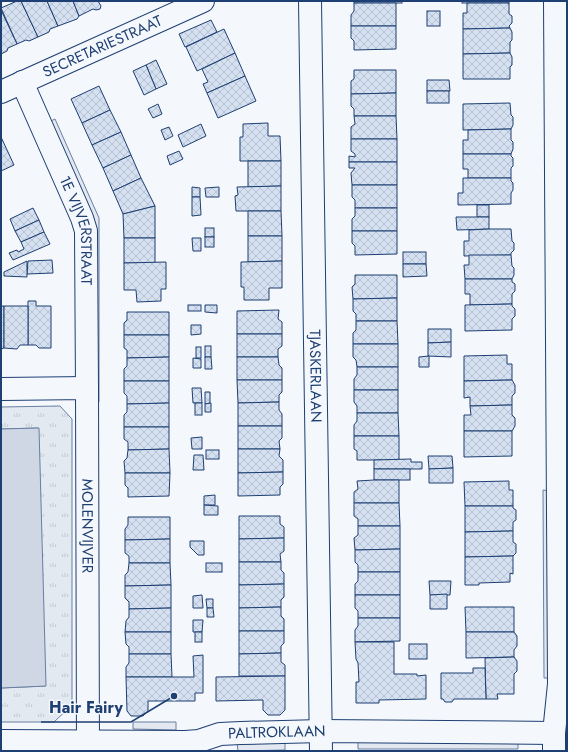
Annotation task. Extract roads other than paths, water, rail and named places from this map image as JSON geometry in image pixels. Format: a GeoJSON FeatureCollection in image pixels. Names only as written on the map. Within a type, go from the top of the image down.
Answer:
{"type":"FeatureCollection","features":[{"type":"Feature","properties":{"kind":"street","name":"SECRETARIESTRAAT"},"geometry":{"type":"LineString","coordinates":[[1,92],[203,1]]}},
{"type":"Feature","properties":{"kind":"street","name":"TJASKERLAAN"},"geometry":{"type":"LineString","coordinates":[[310,1],[321,741]]}},
{"type":"Feature","properties":{"kind":"street"},"geometry":{"type":"LineString","coordinates":[[554,742],[559,684],[555,1]]}},
{"type":"Feature","properties":{"kind":"street","name":"1E VIJVERSTRAAT"},"geometry":{"type":"LineString","coordinates":[[22,82],[82,218],[86,231],[87,388]]}},
{"type":"Feature","properties":{"kind":"street"},"geometry":{"type":"LineString","coordinates":[[1,388],[87,388]]}},
{"type":"Feature","properties":{"kind":"street","name":"MOLENVIJVER"},"geometry":{"type":"LineString","coordinates":[[87,388],[88,746]]}},
{"type":"Feature","properties":{"kind":"street","name":"PALTROKLAAN"},"geometry":{"type":"LineString","coordinates":[[1,741],[88,746],[199,741],[220,734],[321,741],[554,742]]}},
{"type":"Feature","properties":{"kind":"place","name":"Hair Fairy"},"geometry":{"type":"Point","coordinates":[174,696]}}]}
